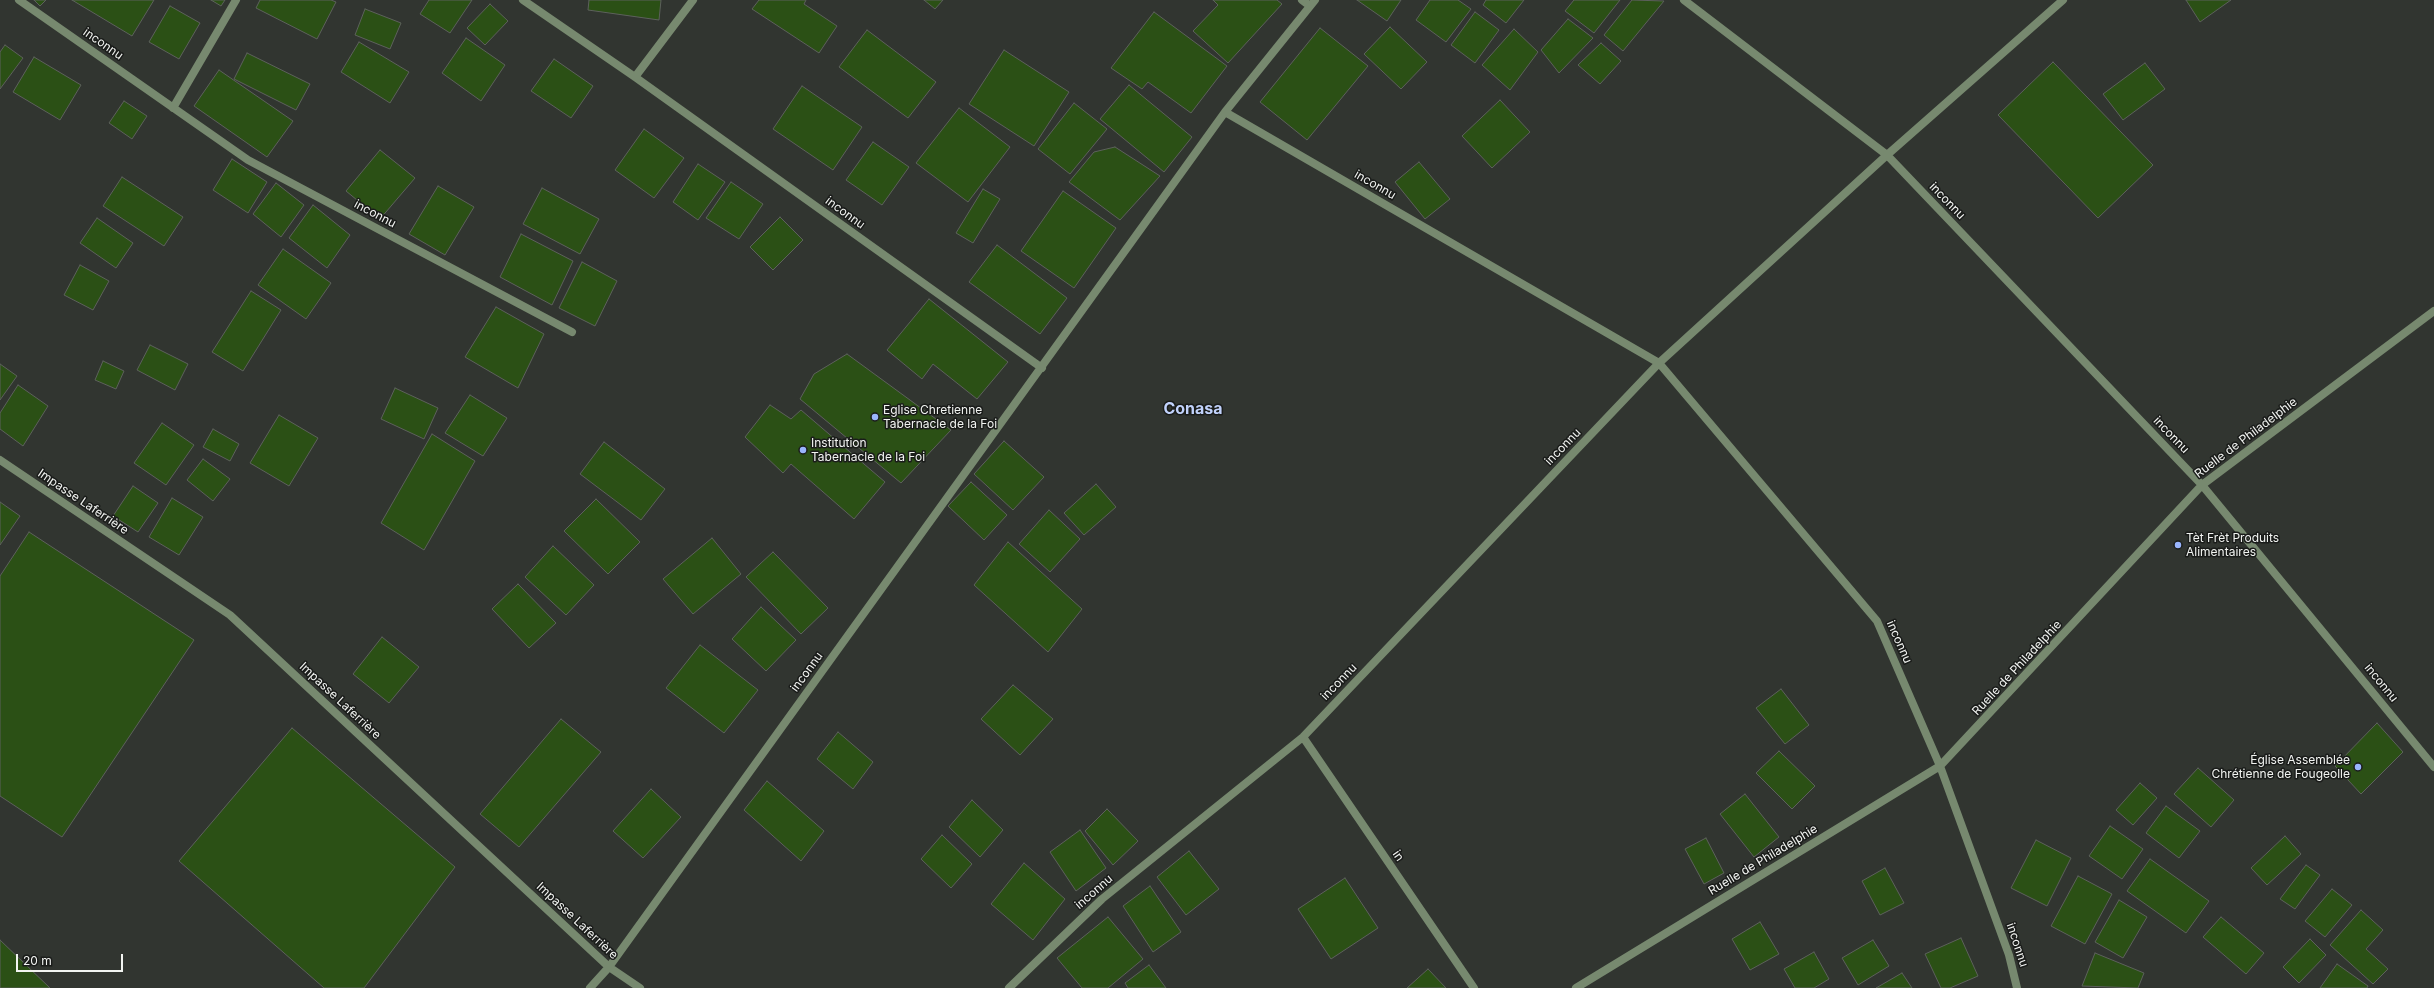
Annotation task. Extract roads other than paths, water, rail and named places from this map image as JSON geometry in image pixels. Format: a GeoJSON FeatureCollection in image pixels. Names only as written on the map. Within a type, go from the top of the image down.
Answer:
{"type":"FeatureCollection","features":[{"type":"Feature","properties":{"kind":"street","name":"inconnu"},"geometry":{"type":"LineString","coordinates":[[19,0],[248,160],[572,332]]}},
{"type":"Feature","properties":{"kind":"street"},"geometry":{"type":"LineString","coordinates":[[173,108],[236,0]]}},
{"type":"Feature","properties":{"kind":"street","name":"inconnu"},"geometry":{"type":"LineString","coordinates":[[523,0],[634,77],[1042,368]]}},
{"type":"Feature","properties":{"kind":"street"},"geometry":{"type":"LineString","coordinates":[[634,77],[694,0]]}},
{"type":"Feature","properties":{"kind":"street","name":"inconnu"},"geometry":{"type":"LineString","coordinates":[[590,988],[609,967],[1225,112],[1312,3],[1302,0]]}},
{"type":"Feature","properties":{"kind":"street","name":"inconnu"},"geometry":{"type":"LineString","coordinates":[[1684,0],[1887,155],[2202,485],[2434,767]]}},
{"type":"Feature","properties":{"kind":"street","name":"inconnu"},"geometry":{"type":"LineString","coordinates":[[1009,988],[1102,899],[1303,737],[1659,363],[1887,155],[2063,0]]}},
{"type":"Feature","properties":{"kind":"street","name":"inconnu"},"geometry":{"type":"LineString","coordinates":[[1225,112],[1659,363],[1877,620],[1940,766],[2009,955],[2017,988]]}},
{"type":"Feature","properties":{"kind":"street","name":"Ruelle de Philadelphie"},"geometry":{"type":"LineString","coordinates":[[1576,988],[1940,766],[2202,485],[2434,311]]}},
{"type":"Feature","properties":{"kind":"street","name":"Impasse Laferrière"},"geometry":{"type":"LineString","coordinates":[[0,460],[230,615],[609,967],[640,988]]}},
{"type":"Feature","properties":{"kind":"street","name":"in"},"geometry":{"type":"LineString","coordinates":[[1303,737],[1474,988]]}},
{"type":"Feature","properties":{"kind":"place","name":"Eglise Chretienne Tabernacle de la Foi"},"geometry":{"type":"Point","coordinates":[875,417]}},
{"type":"Feature","properties":{"kind":"place","name":"Institution Tabernacle de la Foi"},"geometry":{"type":"Point","coordinates":[803,450]}},
{"type":"Feature","properties":{"kind":"place","name":"Tèt Frèt Produits Alimentaires"},"geometry":{"type":"Point","coordinates":[2178,545]}},
{"type":"Feature","properties":{"kind":"place","name":"Église Assemblée Chrétienne de Fougeolle"},"geometry":{"type":"Point","coordinates":[2358,767]}},
{"type":"Feature","properties":{"kind":"district","name":"Conasa"},"geometry":{"type":"Point","coordinates":[1193,409]}}]}
